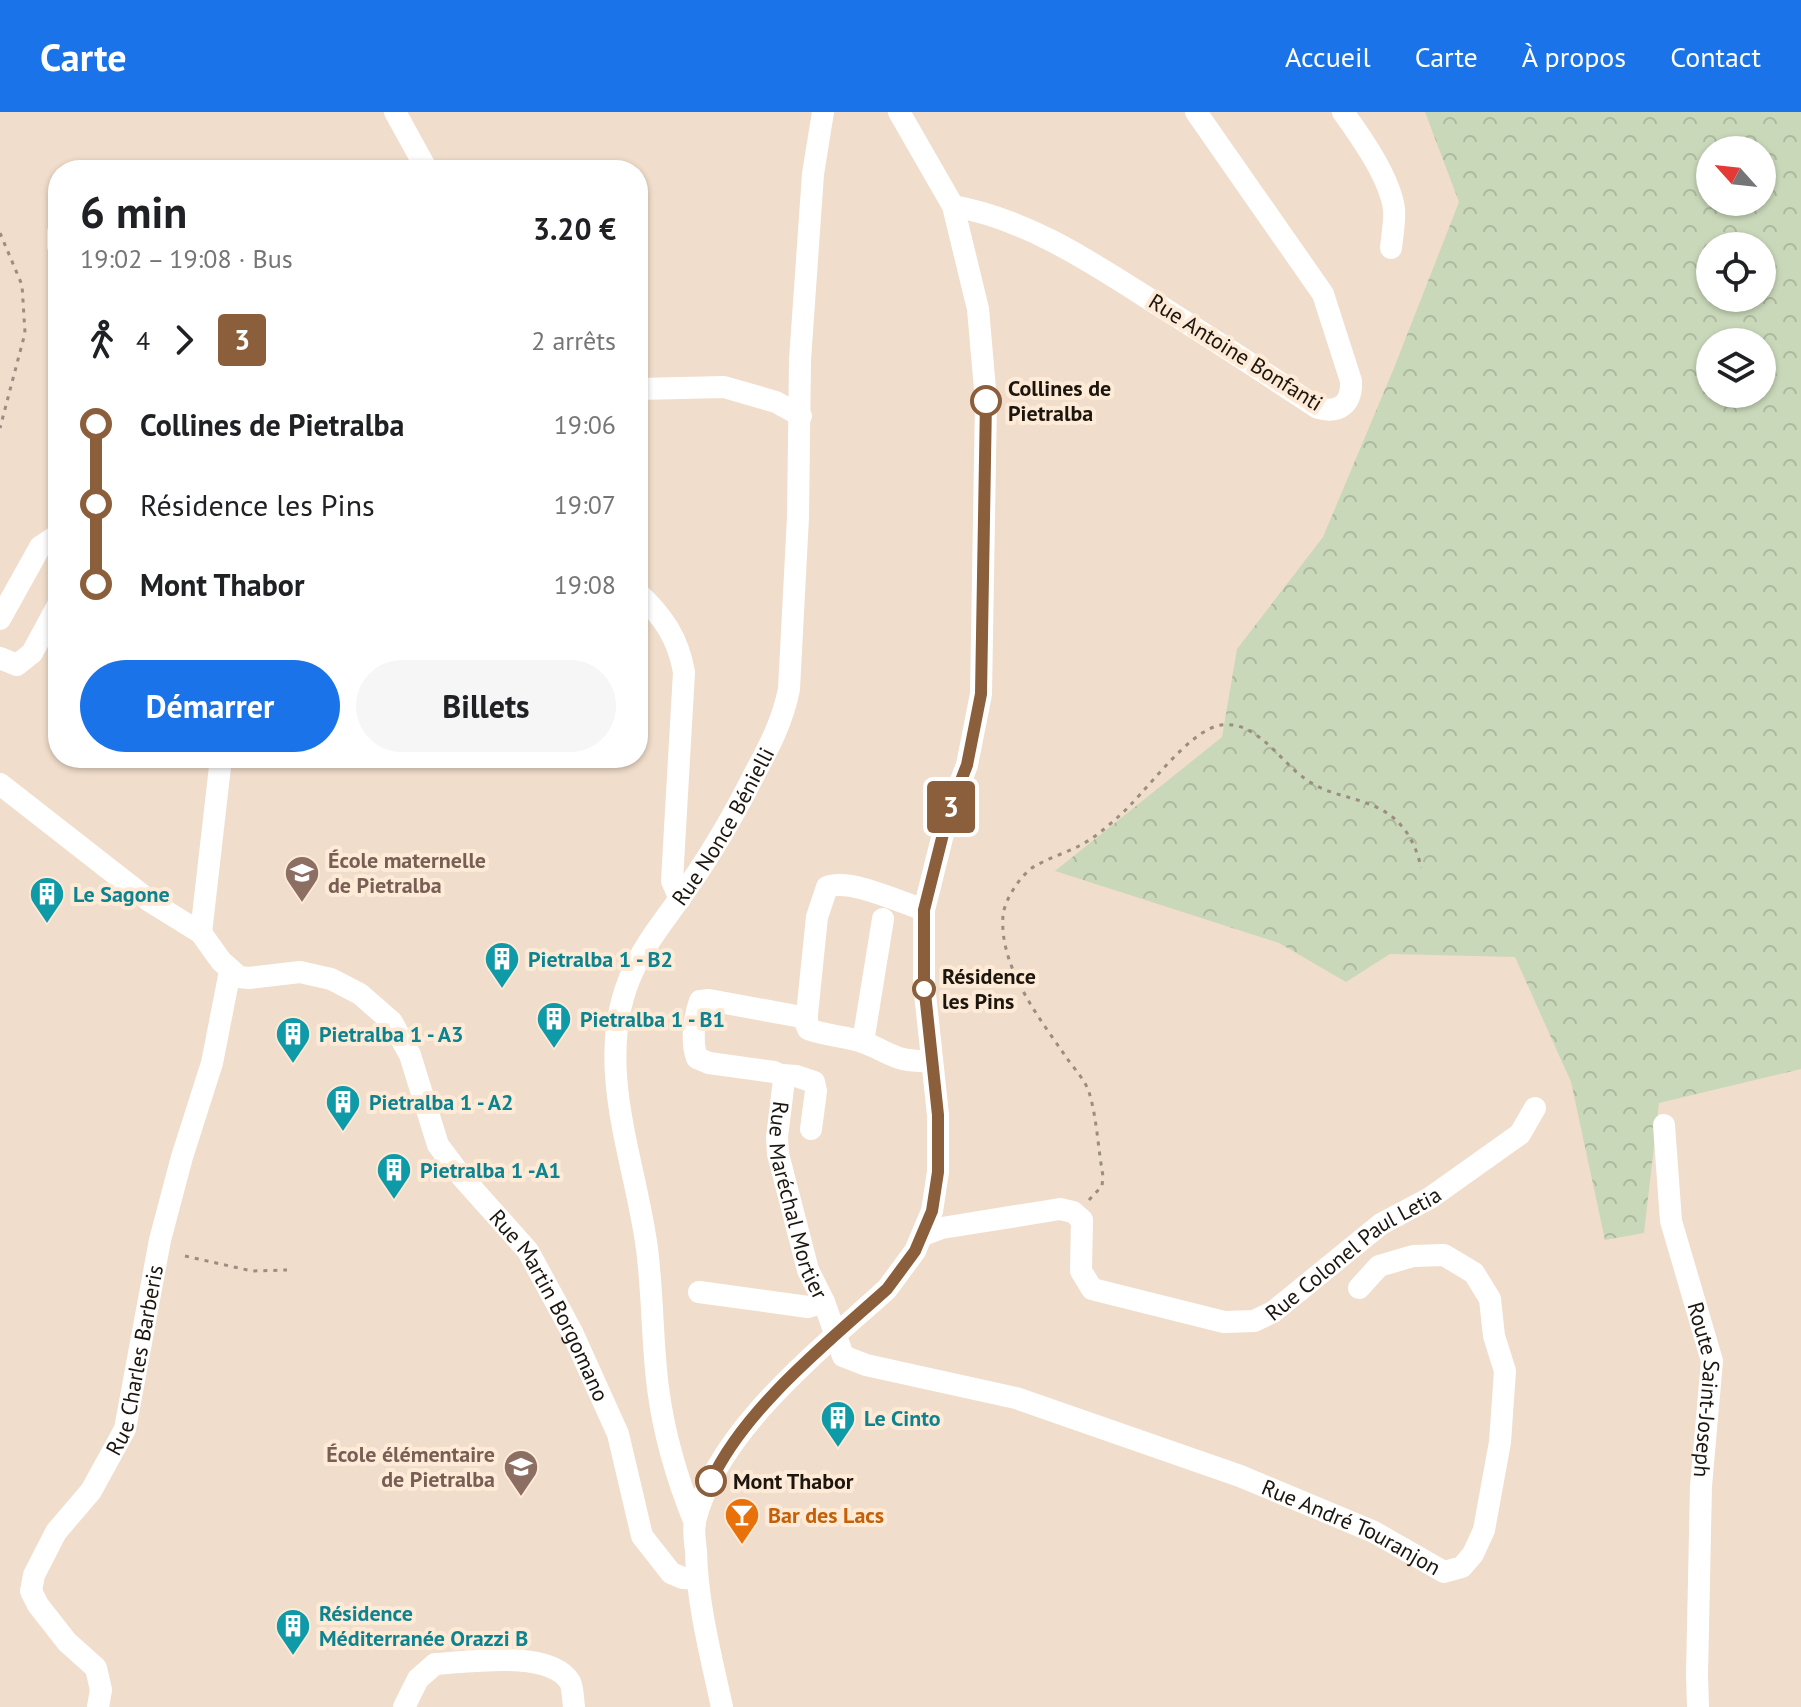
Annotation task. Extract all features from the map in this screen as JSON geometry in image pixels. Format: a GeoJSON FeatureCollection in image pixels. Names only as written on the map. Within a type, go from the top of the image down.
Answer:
{"type":"FeatureCollection","features":[{"type":"Feature","properties":{"kind":"street"},"geometry":{"type":"LineString","coordinates":[[395,112],[421,160]]}},
{"type":"Feature","properties":{"kind":"street","name":"Rue Nonce Bénielli"},"geometry":{"type":"LineString","coordinates":[[695,1523],[675,1474],[658,1388],[647,1248],[626,1151],[618,1093],[617,1041],[629,981],[646,944],[724,834],[783,717],[789,689],[805,282],[813,174],[823,112]]}},
{"type":"Feature","properties":{"kind":"street"},"geometry":{"type":"LineString","coordinates":[[722,1707],[697,1579],[695,1523],[719,1463],[761,1407],[887,1289],[905,1268],[932,1211],[938,1172],[938,1115],[924,984],[924,910],[948,814],[967,765],[981,694],[986,401],[978,309],[953,206],[899,112]]}},
{"type":"Feature","properties":{"kind":"street","name":"Rue Antoine Bonfanti"},"geometry":{"type":"LineString","coordinates":[[953,206],[997,217],[1058,245],[1099,267],[1318,408],[1328,411],[1341,407],[1351,393],[1351,381],[1323,294],[1196,112]]}},
{"type":"Feature","properties":{"kind":"street"},"geometry":{"type":"LineString","coordinates":[[1343,112],[1388,189],[1394,209],[1391,248]]}},
{"type":"Feature","properties":{"kind":"street"},"geometry":{"type":"LineString","coordinates":[[648,389],[724,387],[776,402],[801,416]]}},
{"type":"Feature","properties":{"kind":"street"},"geometry":{"type":"LineString","coordinates":[[0,619],[24,570],[40,547],[48,542]]}},
{"type":"Feature","properties":{"kind":"street"},"geometry":{"type":"LineString","coordinates":[[648,604],[669,627],[680,649],[684,672],[672,881],[680,899]]}},
{"type":"Feature","properties":{"kind":"street"},"geometry":{"type":"LineString","coordinates":[[0,658],[17,665],[32,653],[48,623]]}},
{"type":"Feature","properties":{"kind":"street"},"geometry":{"type":"LineString","coordinates":[[201,933],[220,768]]}},
{"type":"Feature","properties":{"kind":"street"},"geometry":{"type":"LineString","coordinates":[[0,784],[151,902],[201,933],[230,971]]}},
{"type":"Feature","properties":{"kind":"street"},"geometry":{"type":"LineString","coordinates":[[924,910],[849,885],[827,887],[817,917],[807,1018],[808,1029],[863,1042],[893,1058],[909,1062],[932,1061]]}},
{"type":"Feature","properties":{"kind":"street"},"geometry":{"type":"LineString","coordinates":[[863,1042],[883,919]]}},
{"type":"Feature","properties":{"kind":"street","name":"Rue Martin Borgomano"},"geometry":{"type":"LineString","coordinates":[[230,971],[239,977],[249,978],[300,972],[331,979],[360,994],[392,1022],[410,1055],[438,1145],[528,1251],[572,1332],[618,1434],[642,1536],[671,1573],[697,1579]]}},
{"type":"Feature","properties":{"kind":"street","name":"Rue Charles Barberis"},"geometry":{"type":"LineString","coordinates":[[98,1707],[101,1690],[96,1668],[67,1642],[31,1591],[56,1532],[91,1491],[125,1429],[160,1240],[212,1063],[230,971]]}},
{"type":"Feature","properties":{"kind":"street","name":"Rue Maréchal Mortier"},"geometry":{"type":"LineString","coordinates":[[807,1018],[700,1001],[694,1049],[697,1058],[709,1063],[781,1075],[784,1088],[777,1137],[778,1154],[808,1270],[837,1335]]}},
{"type":"Feature","properties":{"kind":"street"},"geometry":{"type":"LineString","coordinates":[[781,1075],[814,1082],[816,1091],[811,1129]]}},
{"type":"Feature","properties":{"kind":"street","name":"Rue Colonel Paul Letia"},"geometry":{"type":"LineString","coordinates":[[1073,1212],[1082,1220],[1081,1271],[1092,1289],[1224,1322],[1254,1321],[1273,1312],[1381,1224],[1430,1198],[1520,1134],[1535,1108]]}},
{"type":"Feature","properties":{"kind":"street","name":"Route Saint-Joseph"},"geometry":{"type":"LineString","coordinates":[[1664,1125],[1671,1221],[1712,1361],[1701,1486],[1698,1707]]}},
{"type":"Feature","properties":{"kind":"street"},"geometry":{"type":"LineString","coordinates":[[923,1235],[942,1228],[1060,1209],[1073,1212]]}},
{"type":"Feature","properties":{"kind":"street","name":"Rue André Touranjon"},"geometry":{"type":"LineString","coordinates":[[837,1335],[843,1356],[866,1365],[1016,1398],[1240,1476],[1374,1532],[1444,1572],[1462,1567],[1473,1554],[1484,1530],[1497,1456],[1505,1371],[1494,1336],[1490,1299],[1474,1273],[1444,1255],[1413,1256],[1379,1266],[1359,1288]]}},
{"type":"Feature","properties":{"kind":"street"},"geometry":{"type":"LineString","coordinates":[[699,1292],[808,1307],[824,1302]]}},
{"type":"Feature","properties":{"kind":"street"},"geometry":{"type":"LineString","coordinates":[[404,1707],[418,1679],[435,1664],[532,1660],[558,1670],[571,1683],[574,1707]]}},
{"type":"Feature","properties":{"kind":"path"},"geometry":{"type":"LineString","coordinates":[[0,233],[22,285],[25,333],[0,428]]}},
{"type":"Feature","properties":{"kind":"path"},"geometry":{"type":"LineString","coordinates":[[1073,1212],[1097,1194],[1102,1186],[1089,1090],[1037,1014],[1011,964],[1005,943],[1003,915],[1007,900],[1032,867],[1082,844],[1118,818],[1167,764],[1200,736],[1219,725],[1246,727],[1303,778],[1320,789],[1375,804],[1399,822],[1419,852],[1421,868]]}},
{"type":"Feature","properties":{"kind":"path"},"geometry":{"type":"LineString","coordinates":[[185,1256],[252,1271],[287,1270]]}},
{"type":"Feature","properties":{"kind":"green space"},"geometry":{"type":"Polygon","coordinates":[[[1425,112],[1801,112],[1801,1069],[1659,1103],[1644,1233],[1605,1240],[1571,1082],[1515,957],[1390,954],[1346,982],[1279,943],[1055,871],[1222,737],[1237,649],[1323,537],[1459,202],[1425,112]]]}},
{"type":"Feature","properties":{"kind":"bus line","name":"3"},"geometry":{"type":"LineString","coordinates":[[711,1481],[719,1463],[761,1407],[887,1289],[905,1268],[932,1211],[938,1172],[938,1115],[925,1011],[924,910],[948,814],[967,765],[981,694],[986,401]]}},
{"type":"Feature","properties":{"kind":"place","name":"Collines de Pietralba"},"geometry":{"type":"Point","coordinates":[986,401]}},
{"type":"Feature","properties":{"kind":"place","name":"École maternelle de Pietralba"},"geometry":{"type":"Point","coordinates":[302,904]}},
{"type":"Feature","properties":{"kind":"place","name":"Le Sagone"},"geometry":{"type":"Point","coordinates":[47,925]}},
{"type":"Feature","properties":{"kind":"place","name":"Résidence les Pins"},"geometry":{"type":"Point","coordinates":[924,989]}},
{"type":"Feature","properties":{"kind":"place","name":"Pietralba 1 - B2"},"geometry":{"type":"Point","coordinates":[502,990]}},
{"type":"Feature","properties":{"kind":"place","name":"Pietralba 1 - B1"},"geometry":{"type":"Point","coordinates":[554,1050]}},
{"type":"Feature","properties":{"kind":"place","name":"Pietralba 1 - A3"},"geometry":{"type":"Point","coordinates":[293,1065]}},
{"type":"Feature","properties":{"kind":"place","name":"Pietralba 1 - A2"},"geometry":{"type":"Point","coordinates":[343,1133]}},
{"type":"Feature","properties":{"kind":"place","name":"Pietralba 1 -A1"},"geometry":{"type":"Point","coordinates":[394,1201]}},
{"type":"Feature","properties":{"kind":"place","name":"Le Cinto"},"geometry":{"type":"Point","coordinates":[838,1449]}},
{"type":"Feature","properties":{"kind":"place","name":"Mont Thabor"},"geometry":{"type":"Point","coordinates":[711,1481]}},
{"type":"Feature","properties":{"kind":"place","name":"École élémentaire de Pietralba"},"geometry":{"type":"Point","coordinates":[521,1498]}},
{"type":"Feature","properties":{"kind":"place","name":"Bar des Lacs"},"geometry":{"type":"Point","coordinates":[742,1546]}},
{"type":"Feature","properties":{"kind":"place","name":"Résidence Méditerranée Orazzi B"},"geometry":{"type":"Point","coordinates":[293,1657]}}]}
